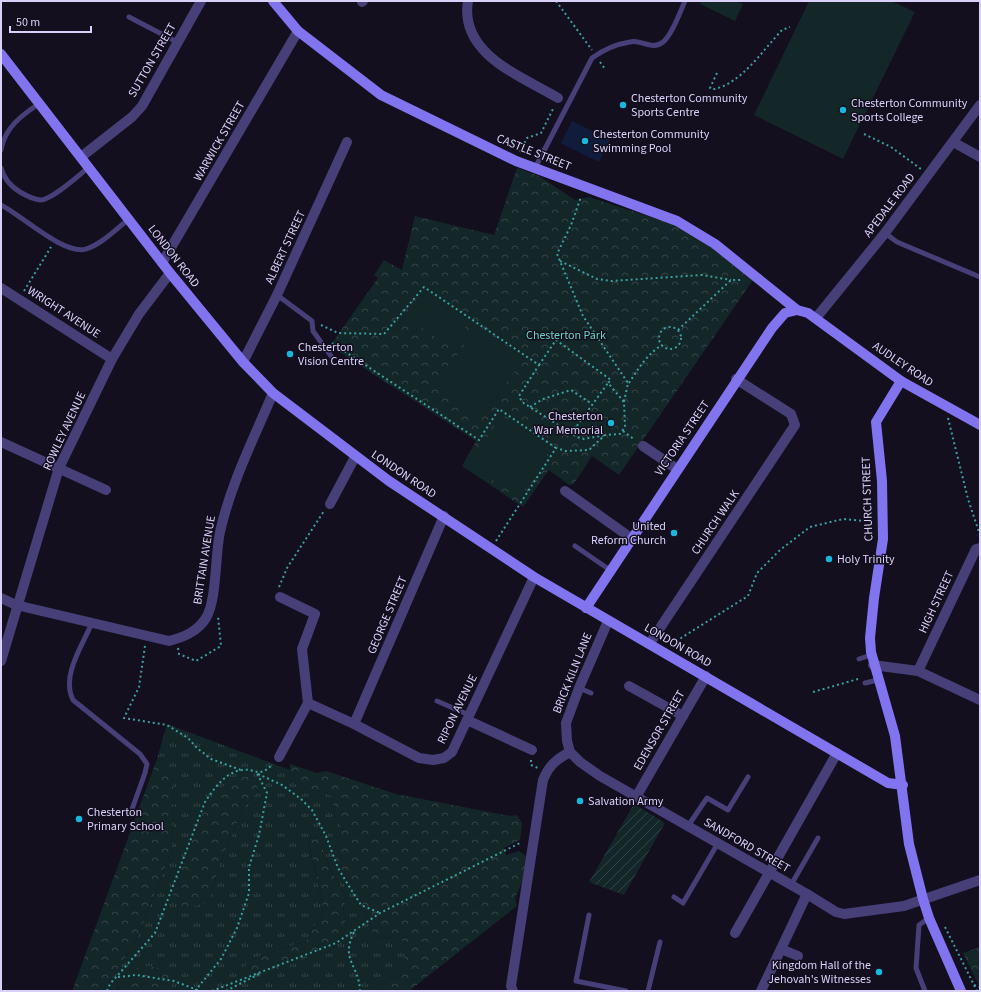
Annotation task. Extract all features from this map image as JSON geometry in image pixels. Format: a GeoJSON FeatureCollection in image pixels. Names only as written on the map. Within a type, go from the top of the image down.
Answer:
{"type":"FeatureCollection","features":[{"type":"Feature","properties":{"kind":"street","name":"SUTTON STREET"},"geometry":{"type":"LineString","coordinates":[[81,157],[132,117],[142,106],[201,1]]}},
{"type":"Feature","properties":{"kind":"street"},"geometry":{"type":"LineString","coordinates":[[468,1],[468,26],[478,45],[489,57],[558,98]]}},
{"type":"Feature","properties":{"kind":"street","name":"CASTLE STREET"},"geometry":{"type":"LineString","coordinates":[[277,3],[298,31],[380,95],[516,161],[677,220],[715,244],[797,310]]}},
{"type":"Feature","properties":{"kind":"street","name":"WARWICK STREET"},"geometry":{"type":"LineString","coordinates":[[162,263],[298,31]]}},
{"type":"Feature","properties":{"kind":"street","name":"LONDON ROAD"},"geometry":{"type":"LineString","coordinates":[[1,54],[170,273],[243,362],[273,393],[355,457],[534,577],[608,621],[650,643],[888,783],[903,785]]}},
{"type":"Feature","properties":{"kind":"street","name":"APEDALE ROAD"},"geometry":{"type":"LineString","coordinates":[[816,318],[885,233],[980,105]]}},
{"type":"Feature","properties":{"kind":"street","name":"ALBERT STREET"},"geometry":{"type":"LineString","coordinates":[[243,362],[277,295],[347,142]]}},
{"type":"Feature","properties":{"kind":"street"},"geometry":{"type":"LineString","coordinates":[[953,142],[980,157]]}},
{"type":"Feature","properties":{"kind":"street","name":"ROWLEY AVENUE"},"geometry":{"type":"LineString","coordinates":[[1,661],[16,605],[59,468],[112,359],[139,314],[170,273]]}},
{"type":"Feature","properties":{"kind":"street","name":"WRIGHT AVENUE"},"geometry":{"type":"LineString","coordinates":[[1,288],[19,298],[112,359]]}},
{"type":"Feature","properties":{"kind":"street"},"geometry":{"type":"LineString","coordinates":[[797,310],[803,310],[816,318]]}},
{"type":"Feature","properties":{"kind":"street","name":"VICTORIA STREET"},"geometry":{"type":"LineString","coordinates":[[586,608],[736,379],[779,318],[785,313],[797,310]]}},
{"type":"Feature","properties":{"kind":"street","name":"AUDLEY ROAD"},"geometry":{"type":"LineString","coordinates":[[816,318],[901,381],[980,425]]}},
{"type":"Feature","properties":{"kind":"street","name":"CHURCH WALK"},"geometry":{"type":"LineString","coordinates":[[650,643],[794,425],[791,414],[736,379]]}},
{"type":"Feature","properties":{"kind":"street","name":"CHURCH STREET"},"geometry":{"type":"LineString","coordinates":[[901,381],[876,422],[882,481],[883,539],[871,625],[872,660],[894,736],[903,785],[909,844],[923,899],[929,918],[961,991]]}},
{"type":"Feature","properties":{"kind":"street","name":"BRITTAIN AVENUE"},"geometry":{"type":"LineString","coordinates":[[1,598],[16,605],[169,641],[177,639],[198,629],[212,603],[219,533],[228,498],[273,393]]}},
{"type":"Feature","properties":{"kind":"street"},"geometry":{"type":"LineString","coordinates":[[1,442],[106,490]]}},
{"type":"Feature","properties":{"kind":"street"},"geometry":{"type":"LineString","coordinates":[[643,446],[677,469]]}},
{"type":"Feature","properties":{"kind":"street"},"geometry":{"type":"LineString","coordinates":[[330,504],[355,457]]}},
{"type":"Feature","properties":{"kind":"street"},"geometry":{"type":"LineString","coordinates":[[565,492],[631,538]]}},
{"type":"Feature","properties":{"kind":"street","name":"GEORGE STREET"},"geometry":{"type":"LineString","coordinates":[[354,724],[444,516]]}},
{"type":"Feature","properties":{"kind":"street","name":"HIGH STREET"},"geometry":{"type":"LineString","coordinates":[[918,671],[976,549],[980,548]]}},
{"type":"Feature","properties":{"kind":"street","name":"RIPON AVENUE"},"geometry":{"type":"LineString","coordinates":[[308,703],[354,724],[419,758],[433,760],[444,758],[452,752],[534,577]]}},
{"type":"Feature","properties":{"kind":"street"},"geometry":{"type":"LineString","coordinates":[[279,757],[308,703],[302,649],[315,614],[280,597]]}},
{"type":"Feature","properties":{"kind":"street","name":"BRICK KILN LANE"},"geometry":{"type":"LineString","coordinates":[[570,752],[567,741],[566,723],[579,688],[608,621]]}},
{"type":"Feature","properties":{"kind":"street"},"geometry":{"type":"LineString","coordinates":[[872,660],[918,671],[980,700]]}},
{"type":"Feature","properties":{"kind":"street","name":"EDENSOR STREET"},"geometry":{"type":"LineString","coordinates":[[636,797],[706,676]]}},
{"type":"Feature","properties":{"kind":"street"},"geometry":{"type":"LineString","coordinates":[[629,686],[683,716]]}},
{"type":"Feature","properties":{"kind":"street"},"geometry":{"type":"LineString","coordinates":[[468,718],[532,750]]}},
{"type":"Feature","properties":{"kind":"street"},"geometry":{"type":"LineString","coordinates":[[513,991],[511,986],[514,961],[543,780],[546,772],[556,760],[570,752]]}},
{"type":"Feature","properties":{"kind":"street","name":"SANDFORD STREET"},"geometry":{"type":"LineString","coordinates":[[570,752],[580,762],[600,776],[769,872],[836,912],[844,914],[904,906],[980,880]]}},
{"type":"Feature","properties":{"kind":"street"},"geometry":{"type":"LineString","coordinates":[[735,933],[837,753]]}},
{"type":"Feature","properties":{"kind":"street"},"geometry":{"type":"LineString","coordinates":[[761,991],[807,894]]}},
{"type":"Feature","properties":{"kind":"street"},"geometry":{"type":"LineString","coordinates":[[781,948],[798,956]]}},
{"type":"Feature","properties":{"kind":"lane"},"geometry":{"type":"LineString","coordinates":[[535,168],[592,58],[602,51],[631,41],[656,46],[662,43],[668,36],[685,1]]}},
{"type":"Feature","properties":{"kind":"lane"},"geometry":{"type":"LineString","coordinates":[[129,17],[177,42]]}},
{"type":"Feature","properties":{"kind":"lane"},"geometry":{"type":"LineString","coordinates":[[1,150],[8,131],[18,118],[40,103]]}},
{"type":"Feature","properties":{"kind":"lane"},"geometry":{"type":"LineString","coordinates":[[1,168],[5,178],[14,188],[32,198],[41,200],[54,194],[89,167]]}},
{"type":"Feature","properties":{"kind":"lane"},"geometry":{"type":"LineString","coordinates":[[1,205],[55,241],[79,250],[95,245],[129,219]]}},
{"type":"Feature","properties":{"kind":"lane"},"geometry":{"type":"LineString","coordinates":[[885,233],[897,242],[980,277]]}},
{"type":"Feature","properties":{"kind":"lane"},"geometry":{"type":"LineString","coordinates":[[277,295],[312,321],[313,331],[331,356]]}},
{"type":"Feature","properties":{"kind":"lane"},"geometry":{"type":"LineString","coordinates":[[575,546],[610,570]]}},
{"type":"Feature","properties":{"kind":"lane"},"geometry":{"type":"LineString","coordinates":[[92,623],[73,668],[69,680],[69,692],[73,700],[140,754],[147,764],[146,773],[131,812]]}},
{"type":"Feature","properties":{"kind":"lane"},"geometry":{"type":"LineString","coordinates":[[859,659],[872,660]]}},
{"type":"Feature","properties":{"kind":"lane"},"geometry":{"type":"LineString","coordinates":[[865,680],[878,680]]}},
{"type":"Feature","properties":{"kind":"lane"},"geometry":{"type":"LineString","coordinates":[[579,688],[591,693]]}},
{"type":"Feature","properties":{"kind":"lane"},"geometry":{"type":"LineString","coordinates":[[437,701],[468,718]]}},
{"type":"Feature","properties":{"kind":"lane"},"geometry":{"type":"LineString","coordinates":[[688,826],[707,798],[728,810],[748,777]]}},
{"type":"Feature","properties":{"kind":"lane"},"geometry":{"type":"LineString","coordinates":[[791,885],[818,838]]}},
{"type":"Feature","properties":{"kind":"lane"},"geometry":{"type":"LineString","coordinates":[[674,897],[683,902],[718,843]]}},
{"type":"Feature","properties":{"kind":"lane"},"geometry":{"type":"LineString","coordinates":[[589,915],[576,981],[626,991]]}},
{"type":"Feature","properties":{"kind":"lane"},"geometry":{"type":"LineString","coordinates":[[925,991],[916,968],[919,925],[929,918]]}},
{"type":"Feature","properties":{"kind":"lane"},"geometry":{"type":"LineString","coordinates":[[648,991],[660,942]]}},
{"type":"Feature","properties":{"kind":"path"},"geometry":{"type":"LineString","coordinates":[[556,1],[605,69]]}},
{"type":"Feature","properties":{"kind":"path"},"geometry":{"type":"LineString","coordinates":[[717,73],[710,88],[714,89],[724,87],[734,81],[782,30],[790,27]]}},
{"type":"Feature","properties":{"kind":"path"},"geometry":{"type":"LineString","coordinates":[[516,161],[527,138],[541,133],[558,98]]}},
{"type":"Feature","properties":{"kind":"path"},"geometry":{"type":"LineString","coordinates":[[864,134],[891,148],[928,174]]}},
{"type":"Feature","properties":{"kind":"path"},"geometry":{"type":"LineString","coordinates":[[585,186],[571,224],[557,254],[583,316],[628,383]]}},
{"type":"Feature","properties":{"kind":"path"},"geometry":{"type":"LineString","coordinates":[[19,298],[55,241]]}},
{"type":"Feature","properties":{"kind":"path"},"geometry":{"type":"LineString","coordinates":[[559,261],[589,276],[604,280],[702,275],[731,280],[748,281],[756,276]]}},
{"type":"Feature","properties":{"kind":"path"},"geometry":{"type":"LineString","coordinates":[[678,330],[731,280]]}},
{"type":"Feature","properties":{"kind":"path"},"geometry":{"type":"LineString","coordinates":[[312,321],[338,333],[384,334],[424,287],[539,365]]}},
{"type":"Feature","properties":{"kind":"path"},"geometry":{"type":"LineString","coordinates":[[322,331],[323,326]]}},
{"type":"Feature","properties":{"kind":"path"},"geometry":{"type":"LineString","coordinates":[[668,327],[678,330],[681,337],[679,344],[669,349],[662,345],[659,339],[662,330],[668,327]]}},
{"type":"Feature","properties":{"kind":"path"},"geometry":{"type":"LineString","coordinates":[[327,337],[332,343],[478,440],[499,409],[556,448],[566,451],[589,450],[605,435]]}},
{"type":"Feature","properties":{"kind":"path"},"geometry":{"type":"LineString","coordinates":[[570,434],[610,380],[556,340],[519,396],[522,402],[570,434],[584,439],[605,435],[615,435],[623,431],[625,424],[623,415],[624,402],[628,383],[646,359],[662,345]]}},
{"type":"Feature","properties":{"kind":"path"},"geometry":{"type":"LineString","coordinates":[[608,384],[624,402]]}},
{"type":"Feature","properties":{"kind":"path"},"geometry":{"type":"LineString","coordinates":[[530,407],[543,398],[571,390],[592,404]]}},
{"type":"Feature","properties":{"kind":"path"},"geometry":{"type":"LineString","coordinates":[[946,407],[968,499],[980,535]]}},
{"type":"Feature","properties":{"kind":"path"},"geometry":{"type":"LineString","coordinates":[[623,431],[643,446]]}},
{"type":"Feature","properties":{"kind":"path"},"geometry":{"type":"LineString","coordinates":[[492,548],[556,448]]}},
{"type":"Feature","properties":{"kind":"path"},"geometry":{"type":"LineString","coordinates":[[280,597],[278,585],[287,568],[320,515],[330,504]]}},
{"type":"Feature","properties":{"kind":"path"},"geometry":{"type":"LineString","coordinates":[[670,655],[681,638],[748,596],[757,573],[780,550],[810,527],[843,519],[860,522],[883,522]]}},
{"type":"Feature","properties":{"kind":"path"},"geometry":{"type":"LineString","coordinates":[[177,639],[179,654],[196,661],[221,646],[218,616],[208,612]]}},
{"type":"Feature","properties":{"kind":"path"},"geometry":{"type":"LineString","coordinates":[[147,636],[139,687],[124,718],[167,725],[188,738],[197,748],[212,759],[242,770],[257,773],[282,785],[301,799],[312,810],[326,836],[338,868],[361,905],[380,913]]}},
{"type":"Feature","properties":{"kind":"path"},"geometry":{"type":"LineString","coordinates":[[813,692],[865,680]]}},
{"type":"Feature","properties":{"kind":"path"},"geometry":{"type":"LineString","coordinates":[[532,750],[530,765],[546,772]]}},
{"type":"Feature","properties":{"kind":"path"},"geometry":{"type":"LineString","coordinates":[[257,773],[269,768],[279,757]]}},
{"type":"Feature","properties":{"kind":"path"},"geometry":{"type":"LineString","coordinates":[[107,991],[116,977],[155,933],[204,802],[215,787],[228,775],[242,770]]}},
{"type":"Feature","properties":{"kind":"path"},"geometry":{"type":"LineString","coordinates":[[195,991],[221,959],[237,928],[249,893],[249,867],[259,835],[267,793],[257,773]]}},
{"type":"Feature","properties":{"kind":"path"},"geometry":{"type":"LineString","coordinates":[[212,991],[336,943],[380,913],[534,837]]}},
{"type":"Feature","properties":{"kind":"path"},"geometry":{"type":"LineString","coordinates":[[944,924],[977,991]]}},
{"type":"Feature","properties":{"kind":"path"},"geometry":{"type":"LineString","coordinates":[[354,930],[349,941],[348,950],[360,984],[360,991]]}},
{"type":"Feature","properties":{"kind":"path"},"geometry":{"type":"LineString","coordinates":[[226,991],[271,968]]}},
{"type":"Feature","properties":{"kind":"path"},"geometry":{"type":"LineString","coordinates":[[116,977],[136,974],[174,981],[195,991],[200,991]]}},
{"type":"Feature","properties":{"kind":"path"},"geometry":{"type":"LineString","coordinates":[[974,985],[980,987]]}},
{"type":"Feature","properties":{"kind":"green space"},"geometry":{"type":"Polygon","coordinates":[[[702,1],[736,1],[743,4],[735,21],[700,4],[702,1]]]}},
{"type":"Feature","properties":{"kind":"green space"},"geometry":{"type":"Polygon","coordinates":[[[809,1],[891,1],[915,12],[843,159],[754,115],[809,1]]]}},
{"type":"Feature","properties":{"kind":"green space","name":"Chesterton Park"},"geometry":{"type":"Polygon","coordinates":[[[517,168],[539,176],[575,200],[589,197],[672,224],[706,243],[753,280],[619,475],[592,456],[574,484],[569,485],[549,470],[523,507],[462,466],[476,441],[330,346],[378,278],[374,275],[384,260],[402,270],[415,216],[494,235],[517,168]]]}},
{"type":"Feature","properties":{"kind":"green space"},"geometry":{"type":"Polygon","coordinates":[[[424,289],[470,321],[451,348],[405,316],[424,289]]]}},
{"type":"Feature","properties":{"kind":"green space"},"geometry":{"type":"Polygon","coordinates":[[[478,326],[524,358],[481,419],[435,387],[478,326]]]}},
{"type":"Feature","properties":{"kind":"green space"},"geometry":{"type":"Polygon","coordinates":[[[501,415],[552,447],[520,497],[470,466],[501,415]]]}},
{"type":"Feature","properties":{"kind":"green space"},"geometry":{"type":"Polygon","coordinates":[[[167,724],[290,770],[289,779],[305,790],[321,791],[332,796],[335,817],[343,829],[333,851],[339,867],[358,889],[357,904],[367,914],[374,937],[401,938],[409,947],[401,966],[377,991],[172,991],[171,975],[117,988],[116,991],[102,991],[135,944],[171,852],[174,800],[172,773],[157,759],[167,724]],[[258,791],[207,802],[172,892],[209,901],[220,863],[244,807],[258,791]],[[318,837],[309,839],[321,896],[323,916],[315,925],[306,941],[257,957],[239,972],[331,951],[347,928],[343,912],[346,896],[332,872],[318,837]]]}},
{"type":"Feature","properties":{"kind":"green space"},"geometry":{"type":"Polygon","coordinates":[[[157,759],[172,773],[174,800],[171,852],[135,944],[102,991],[72,991],[157,759]]]}},
{"type":"Feature","properties":{"kind":"green space"},"geometry":{"type":"Polygon","coordinates":[[[290,764],[317,773],[326,771],[396,794],[510,816],[517,815],[522,823],[520,840],[504,848],[506,855],[519,851],[526,856],[525,875],[515,898],[517,906],[409,991],[377,991],[401,966],[408,947],[400,938],[374,937],[367,914],[357,904],[358,889],[339,867],[333,851],[343,829],[335,817],[332,796],[321,791],[305,790],[289,779],[290,764]]]}},
{"type":"Feature","properties":{"kind":"green space"},"geometry":{"type":"Polygon","coordinates":[[[250,776],[257,782],[258,791],[244,807],[220,863],[209,901],[189,907],[176,903],[172,892],[207,802],[231,779],[250,776]]]}},
{"type":"Feature","properties":{"kind":"green space"},"geometry":{"type":"Polygon","coordinates":[[[634,804],[665,823],[624,895],[589,882],[634,804]]]}},
{"type":"Feature","properties":{"kind":"green space"},"geometry":{"type":"Polygon","coordinates":[[[318,837],[332,872],[346,896],[343,912],[347,928],[331,951],[311,956],[278,970],[238,972],[257,957],[306,941],[315,925],[323,916],[323,906],[309,839],[318,837]]]}},
{"type":"Feature","properties":{"kind":"green space"},"geometry":{"type":"Polygon","coordinates":[[[980,947],[980,988],[963,953],[980,947]]]}},
{"type":"Feature","properties":{"kind":"green space"},"geometry":{"type":"Polygon","coordinates":[[[150,966],[166,970],[172,975],[172,991],[116,991],[136,968],[150,966]]]}},
{"type":"Feature","properties":{"kind":"water","name":"Chesterton Community Swimming Pool"},"geometry":{"type":"Polygon","coordinates":[[[572,121],[610,140],[599,162],[561,143],[572,121]]]}},
{"type":"Feature","properties":{"kind":"place","name":"Chesterton Community Sports Centre"},"geometry":{"type":"Point","coordinates":[623,105]}},
{"type":"Feature","properties":{"kind":"place","name":"Chesterton Community Sports College"},"geometry":{"type":"Point","coordinates":[843,110]}},
{"type":"Feature","properties":{"kind":"place","name":"Chesterton Community Swimming Pool"},"geometry":{"type":"Point","coordinates":[585,141]}},
{"type":"Feature","properties":{"kind":"place","name":"Chesterton Vision Centre"},"geometry":{"type":"Point","coordinates":[290,354]}},
{"type":"Feature","properties":{"kind":"place","name":"Chesterton War Memorial"},"geometry":{"type":"Point","coordinates":[611,423]}},
{"type":"Feature","properties":{"kind":"place","name":"United Reform Church"},"geometry":{"type":"Point","coordinates":[674,533]}},
{"type":"Feature","properties":{"kind":"place","name":"Holy Trinity"},"geometry":{"type":"Point","coordinates":[829,559]}},
{"type":"Feature","properties":{"kind":"place","name":"Salvation Army"},"geometry":{"type":"Point","coordinates":[580,801]}},
{"type":"Feature","properties":{"kind":"place","name":"Chesterton Primary School"},"geometry":{"type":"Point","coordinates":[79,819]}},
{"type":"Feature","properties":{"kind":"place","name":"Kingdom Hall of the Jehovah's Witnesses"},"geometry":{"type":"Point","coordinates":[879,972]}}]}
